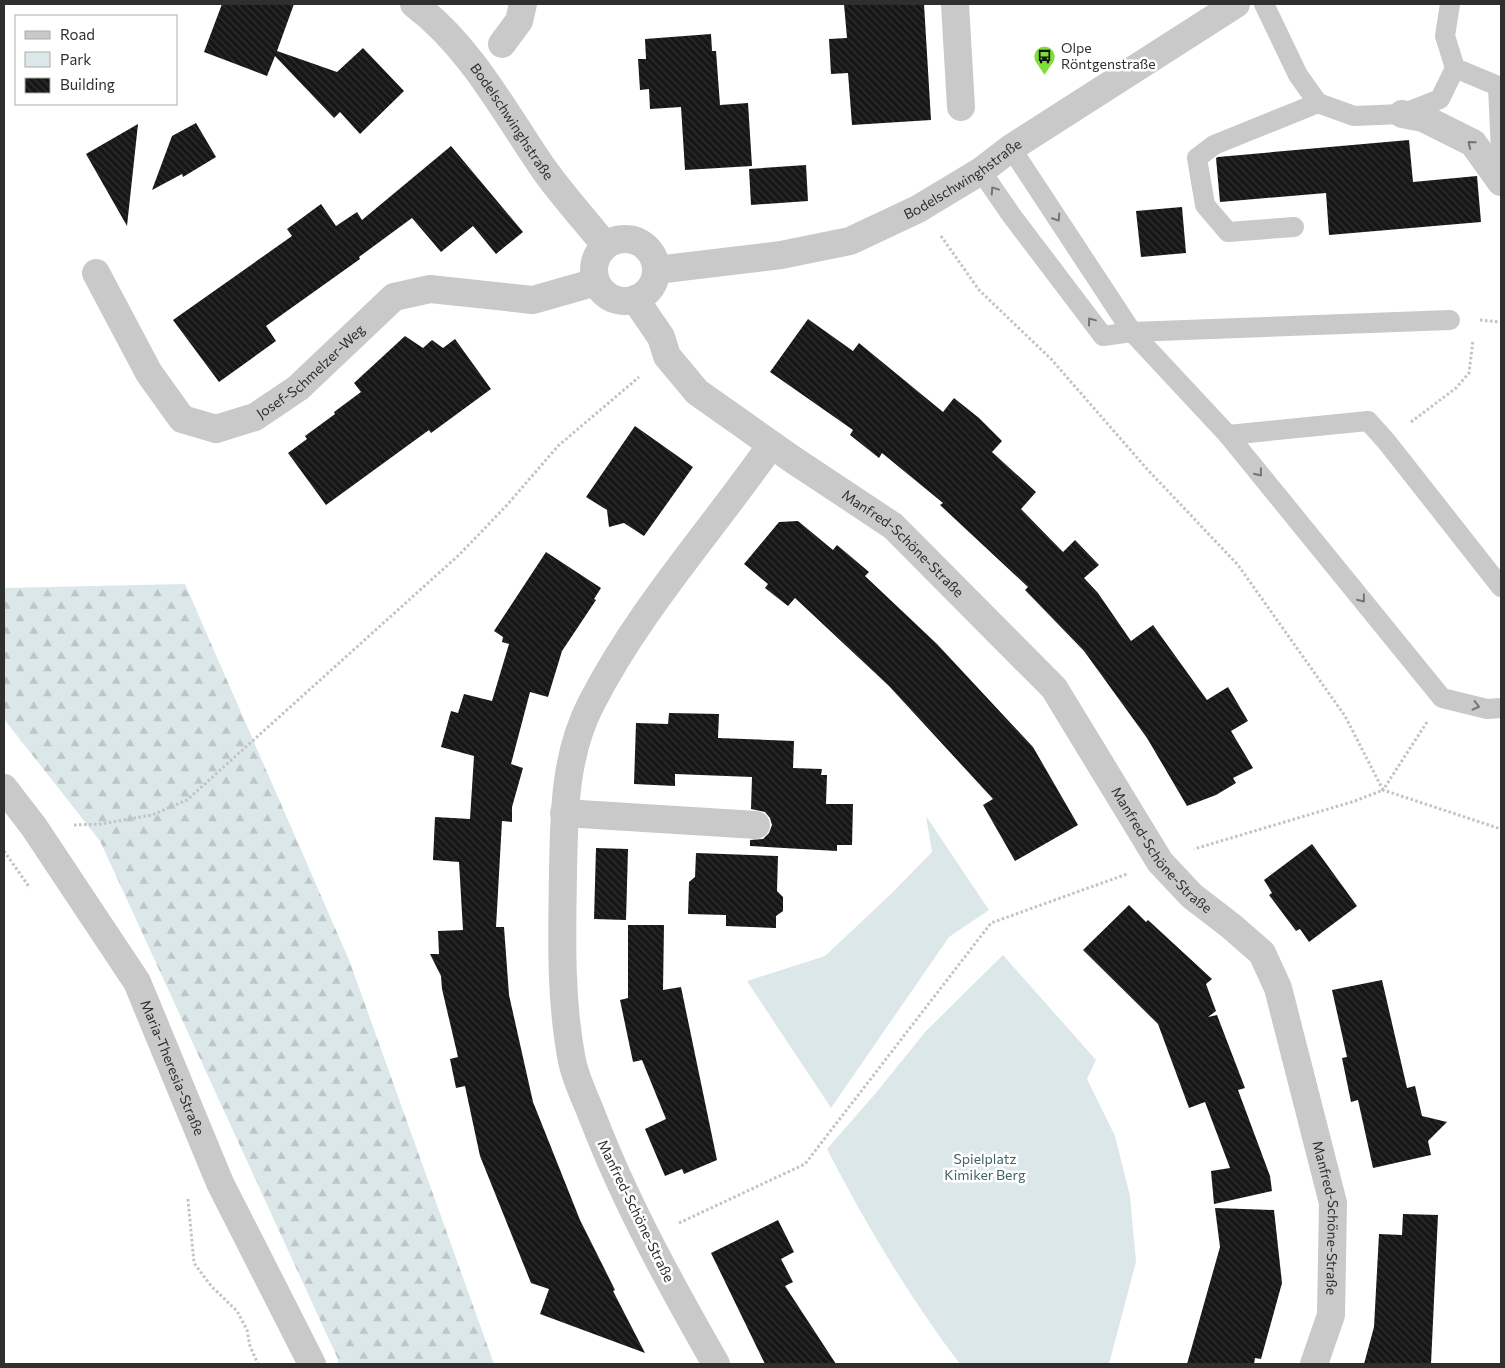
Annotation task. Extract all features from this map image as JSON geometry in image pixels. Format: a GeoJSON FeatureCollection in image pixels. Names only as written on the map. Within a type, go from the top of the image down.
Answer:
{"type":"FeatureCollection","features":[{"type":"Feature","properties":{"kind":"street","name":"Bodelschwinghstraße"},"geometry":{"type":"LineString","coordinates":[[414,4],[432,18],[475,67],[545,170],[605,245]]}},
{"type":"Feature","properties":{"kind":"street"},"geometry":{"type":"LineString","coordinates":[[502,44],[519,21],[523,4]]}},
{"type":"Feature","properties":{"kind":"street"},"geometry":{"type":"LineString","coordinates":[[955,4],[962,107]]}},
{"type":"Feature","properties":{"kind":"street","name":"Bodelschwinghstraße"},"geometry":{"type":"LineString","coordinates":[[656,270],[780,255],[850,241],[918,209],[981,171],[1011,148],[1236,4]]}},
{"type":"Feature","properties":{"kind":"street"},"geometry":{"type":"LineString","coordinates":[[1402,114],[1423,118],[1473,143],[1501,182]]}},
{"type":"Feature","properties":{"kind":"street"},"geometry":{"type":"LineString","coordinates":[[627,238],[639,242],[648,249],[654,259],[656,270],[650,288],[635,299],[624,301],[612,298],[603,292],[596,282],[593,269],[596,256],[605,245],[627,238]]}},
{"type":"Feature","properties":{"kind":"street","name":"Josef-Schmelzer-Weg"},"geometry":{"type":"LineString","coordinates":[[96,273],[149,373],[182,419],[216,429],[255,417],[298,388],[394,297],[430,289],[533,300],[596,282]]}},
{"type":"Feature","properties":{"kind":"street","name":"Manfred-Schöne-Straße"},"geometry":{"type":"LineString","coordinates":[[635,299],[661,338],[667,356],[697,392],[771,445],[893,526],[1054,688],[1129,808],[1160,862],[1192,896],[1231,926],[1262,954],[1278,988],[1333,1203],[1331,1315],[1314,1364]]}},
{"type":"Feature","properties":{"kind":"street","name":"Manfred-Schöne-Straße"},"geometry":{"type":"LineString","coordinates":[[716,1364],[674,1290],[609,1160],[572,1063],[563,986],[564,813],[572,756],[590,706],[638,623],[771,445]]}},
{"type":"Feature","properties":{"kind":"street","name":"Maria-Theresia-Straße"},"geometry":{"type":"LineString","coordinates":[[4,788],[34,827],[137,982],[220,1183],[312,1364]]}},
{"type":"Feature","properties":{"kind":"street"},"geometry":{"type":"LineString","coordinates":[[564,813],[756,825]]}},
{"type":"Feature","properties":{"kind":"lane"},"geometry":{"type":"LineString","coordinates":[[1264,4],[1298,75],[1318,103],[1354,116],[1402,114],[1440,99],[1455,68],[1445,36],[1450,4]]}},
{"type":"Feature","properties":{"kind":"lane"},"geometry":{"type":"LineString","coordinates":[[1455,68],[1500,85],[1501,152]]}},
{"type":"Feature","properties":{"kind":"lane"},"geometry":{"type":"LineString","coordinates":[[1294,226],[1228,232],[1204,205],[1197,158],[1214,144],[1318,103]]}},
{"type":"Feature","properties":{"kind":"lane"},"geometry":{"type":"LineString","coordinates":[[1011,148],[1132,332],[1228,435],[1442,698],[1487,709],[1501,708]]}},
{"type":"Feature","properties":{"kind":"lane"},"geometry":{"type":"LineString","coordinates":[[981,171],[1012,216],[1103,336],[1132,332],[1450,320]]}},
{"type":"Feature","properties":{"kind":"lane"},"geometry":{"type":"LineString","coordinates":[[1228,435],[1368,421],[1386,441],[1501,587]]}},
{"type":"Feature","properties":{"kind":"path"},"geometry":{"type":"LineString","coordinates":[[918,209],[939,233],[979,290],[1051,359],[1147,470],[1238,565],[1344,716],[1384,790],[1501,829]]}},
{"type":"Feature","properties":{"kind":"path"},"geometry":{"type":"LineString","coordinates":[[1386,441],[1456,388],[1468,373],[1473,336]]}},
{"type":"Feature","properties":{"kind":"path"},"geometry":{"type":"LineString","coordinates":[[34,827],[101,824],[152,815],[187,800],[460,554],[507,505],[558,446],[621,392],[667,356]]}},
{"type":"Feature","properties":{"kind":"path"},"geometry":{"type":"LineString","coordinates":[[647,1238],[805,1164],[991,923],[1196,848],[1355,801],[1384,790],[1442,698]]}},
{"type":"Feature","properties":{"kind":"path"},"geometry":{"type":"LineString","coordinates":[[4,851],[32,890]]}},
{"type":"Feature","properties":{"kind":"path"},"geometry":{"type":"LineString","coordinates":[[187,1192],[194,1263],[211,1286],[237,1311],[247,1330],[250,1346],[258,1364]]}},
{"type":"Feature","properties":{"kind":"green space"},"geometry":{"type":"Polygon","coordinates":[[[185,584],[349,960],[494,1364],[338,1364],[338,1359],[100,841],[4,719],[4,588],[185,584]]]}},
{"type":"Feature","properties":{"kind":"green space"},"geometry":{"type":"Polygon","coordinates":[[[926,816],[989,910],[949,937],[831,1108],[747,981],[825,956],[893,892],[932,852],[926,816]]]}},
{"type":"Feature","properties":{"kind":"green space","name":"Spielplatz Kimiker Berg"},"geometry":{"type":"Polygon","coordinates":[[[1003,955],[1096,1060],[1087,1079],[1115,1136],[1130,1196],[1136,1262],[1109,1364],[960,1364],[923,1313],[889,1259],[827,1149],[926,1031],[1003,955]]]}},
{"type":"Feature","properties":{"kind":"building"},"geometry":{"type":"Polygon","coordinates":[[[222,4],[294,4],[277,51],[337,72],[363,48],[404,91],[360,134],[340,112],[334,118],[275,56],[267,76],[204,52],[222,4]]]}},
{"type":"Feature","properties":{"kind":"building"},"geometry":{"type":"Polygon","coordinates":[[[844,4],[924,4],[931,120],[852,125],[848,73],[831,74],[829,39],[847,38],[844,4]]]}},
{"type":"Feature","properties":{"kind":"building"},"geometry":{"type":"Polygon","coordinates":[[[711,34],[712,51],[716,51],[720,105],[748,103],[752,166],[685,170],[681,107],[650,109],[649,89],[640,90],[638,59],[646,59],[645,39],[711,34]]]}},
{"type":"Feature","properties":{"kind":"building"},"geometry":{"type":"Polygon","coordinates":[[[196,123],[216,157],[183,177],[182,174],[152,190],[172,136],[196,123]]]}},
{"type":"Feature","properties":{"kind":"building"},"geometry":{"type":"Polygon","coordinates":[[[138,124],[127,226],[86,154],[138,124]]]}},
{"type":"Feature","properties":{"kind":"building"},"geometry":{"type":"Polygon","coordinates":[[[1409,140],[1413,182],[1477,176],[1481,222],[1329,235],[1326,193],[1220,202],[1216,158],[1218,157],[1409,140]]]}},
{"type":"Feature","properties":{"kind":"building"},"geometry":{"type":"Polygon","coordinates":[[[451,146],[523,232],[496,254],[473,226],[441,252],[412,218],[359,257],[360,259],[266,326],[276,341],[219,382],[173,320],[292,236],[287,229],[321,204],[336,226],[357,212],[362,220],[451,146]]]}},
{"type":"Feature","properties":{"kind":"building"},"geometry":{"type":"Polygon","coordinates":[[[806,165],[808,201],[751,205],[749,169],[806,165]]]}},
{"type":"Feature","properties":{"kind":"building"},"geometry":{"type":"Polygon","coordinates":[[[1182,207],[1186,253],[1141,257],[1136,211],[1182,207]]]}},
{"type":"Feature","properties":{"kind":"building"},"geometry":{"type":"Polygon","coordinates":[[[808,319],[853,351],[859,343],[943,412],[954,398],[979,418],[1002,441],[992,452],[1036,492],[1021,509],[1063,552],[1075,540],[1099,565],[1084,578],[1098,593],[1131,641],[1153,625],[1207,700],[1228,687],[1248,721],[1231,731],[1253,768],[1233,778],[1236,783],[1216,795],[1187,806],[1147,738],[1084,651],[1025,590],[1028,587],[940,505],[943,503],[882,453],[879,458],[850,435],[853,430],[770,372],[808,319]]]}},
{"type":"Feature","properties":{"kind":"building"},"geometry":{"type":"Polygon","coordinates":[[[405,336],[423,348],[432,340],[443,348],[455,339],[491,389],[431,433],[429,430],[326,505],[288,453],[307,439],[305,436],[361,392],[354,383],[405,336]]]}},
{"type":"Feature","properties":{"kind":"building"},"geometry":{"type":"Polygon","coordinates":[[[635,426],[693,467],[644,536],[624,523],[609,527],[607,510],[586,497],[635,426]]]}},
{"type":"Feature","properties":{"kind":"building"},"geometry":{"type":"Polygon","coordinates":[[[798,521],[833,550],[837,545],[869,572],[865,576],[937,644],[1033,747],[1078,825],[1015,861],[983,805],[993,799],[889,686],[795,598],[788,606],[765,588],[768,584],[744,564],[779,522],[798,521]]]}},
{"type":"Feature","properties":{"kind":"building"},"geometry":{"type":"Polygon","coordinates":[[[546,552],[601,588],[594,599],[596,600],[562,651],[548,697],[530,692],[511,764],[523,768],[512,807],[512,822],[502,821],[496,927],[504,927],[509,995],[533,1102],[580,1220],[615,1290],[613,1291],[645,1353],[540,1314],[549,1289],[531,1283],[480,1156],[465,1086],[456,1088],[450,1059],[458,1057],[442,989],[441,976],[430,954],[439,954],[438,931],[463,930],[459,862],[433,860],[435,817],[470,819],[474,756],[441,747],[451,711],[458,713],[464,694],[492,701],[509,644],[502,642],[503,637],[494,631],[546,552]]]}},
{"type":"Feature","properties":{"kind":"building"},"geometry":{"type":"Polygon","coordinates":[[[669,713],[719,714],[718,738],[794,741],[793,768],[822,769],[821,775],[827,775],[826,804],[853,804],[852,845],[837,845],[837,851],[750,846],[750,840],[763,839],[769,833],[772,825],[770,818],[765,812],[751,809],[752,777],[675,774],[675,786],[634,784],[636,723],[668,724],[669,713]]]}},
{"type":"Feature","properties":{"kind":"building"},"geometry":{"type":"Polygon","coordinates":[[[1312,844],[1357,906],[1309,942],[1300,929],[1296,931],[1269,895],[1272,893],[1264,880],[1312,844]]]}},
{"type":"Feature","properties":{"kind":"building"},"geometry":{"type":"Polygon","coordinates":[[[596,848],[628,849],[626,920],[594,919],[596,848]]]}},
{"type":"Feature","properties":{"kind":"building"},"geometry":{"type":"Polygon","coordinates":[[[696,853],[778,856],[777,891],[783,897],[783,911],[776,916],[776,928],[726,926],[726,915],[688,914],[689,882],[695,877],[696,853]]]}},
{"type":"Feature","properties":{"kind":"building"},"geometry":{"type":"Polygon","coordinates":[[[1129,905],[1212,979],[1206,984],[1216,1011],[1208,1017],[1217,1015],[1245,1088],[1238,1090],[1270,1176],[1272,1191],[1214,1204],[1211,1171],[1230,1168],[1205,1102],[1189,1108],[1158,1024],[1083,950],[1129,905]]]}},
{"type":"Feature","properties":{"kind":"building"},"geometry":{"type":"Polygon","coordinates":[[[628,925],[664,925],[663,990],[681,987],[717,1160],[684,1174],[682,1169],[665,1176],[645,1129],[666,1119],[642,1060],[633,1062],[620,1000],[628,998],[628,925]]]}},
{"type":"Feature","properties":{"kind":"building"},"geometry":{"type":"Polygon","coordinates":[[[1382,980],[1407,1088],[1415,1086],[1422,1116],[1447,1122],[1428,1141],[1431,1155],[1373,1168],[1358,1100],[1351,1102],[1342,1058],[1347,1057],[1332,990],[1382,980]]]}},
{"type":"Feature","properties":{"kind":"building"},"geometry":{"type":"Polygon","coordinates":[[[1215,1208],[1274,1210],[1282,1283],[1261,1359],[1255,1358],[1254,1364],[1187,1364],[1220,1247],[1215,1208]]]}},
{"type":"Feature","properties":{"kind":"building"},"geometry":{"type":"Polygon","coordinates":[[[1403,1214],[1438,1215],[1431,1364],[1364,1364],[1374,1327],[1379,1234],[1402,1235],[1403,1214]]]}},
{"type":"Feature","properties":{"kind":"building"},"geometry":{"type":"Polygon","coordinates":[[[778,1220],[794,1252],[781,1259],[793,1282],[785,1286],[836,1364],[765,1364],[711,1253],[778,1220]]]}},
{"type":"Feature","properties":{"kind":"place","name":"Olpe Röntgenstraße"},"geometry":{"type":"Point","coordinates":[1045,75]}}]}
